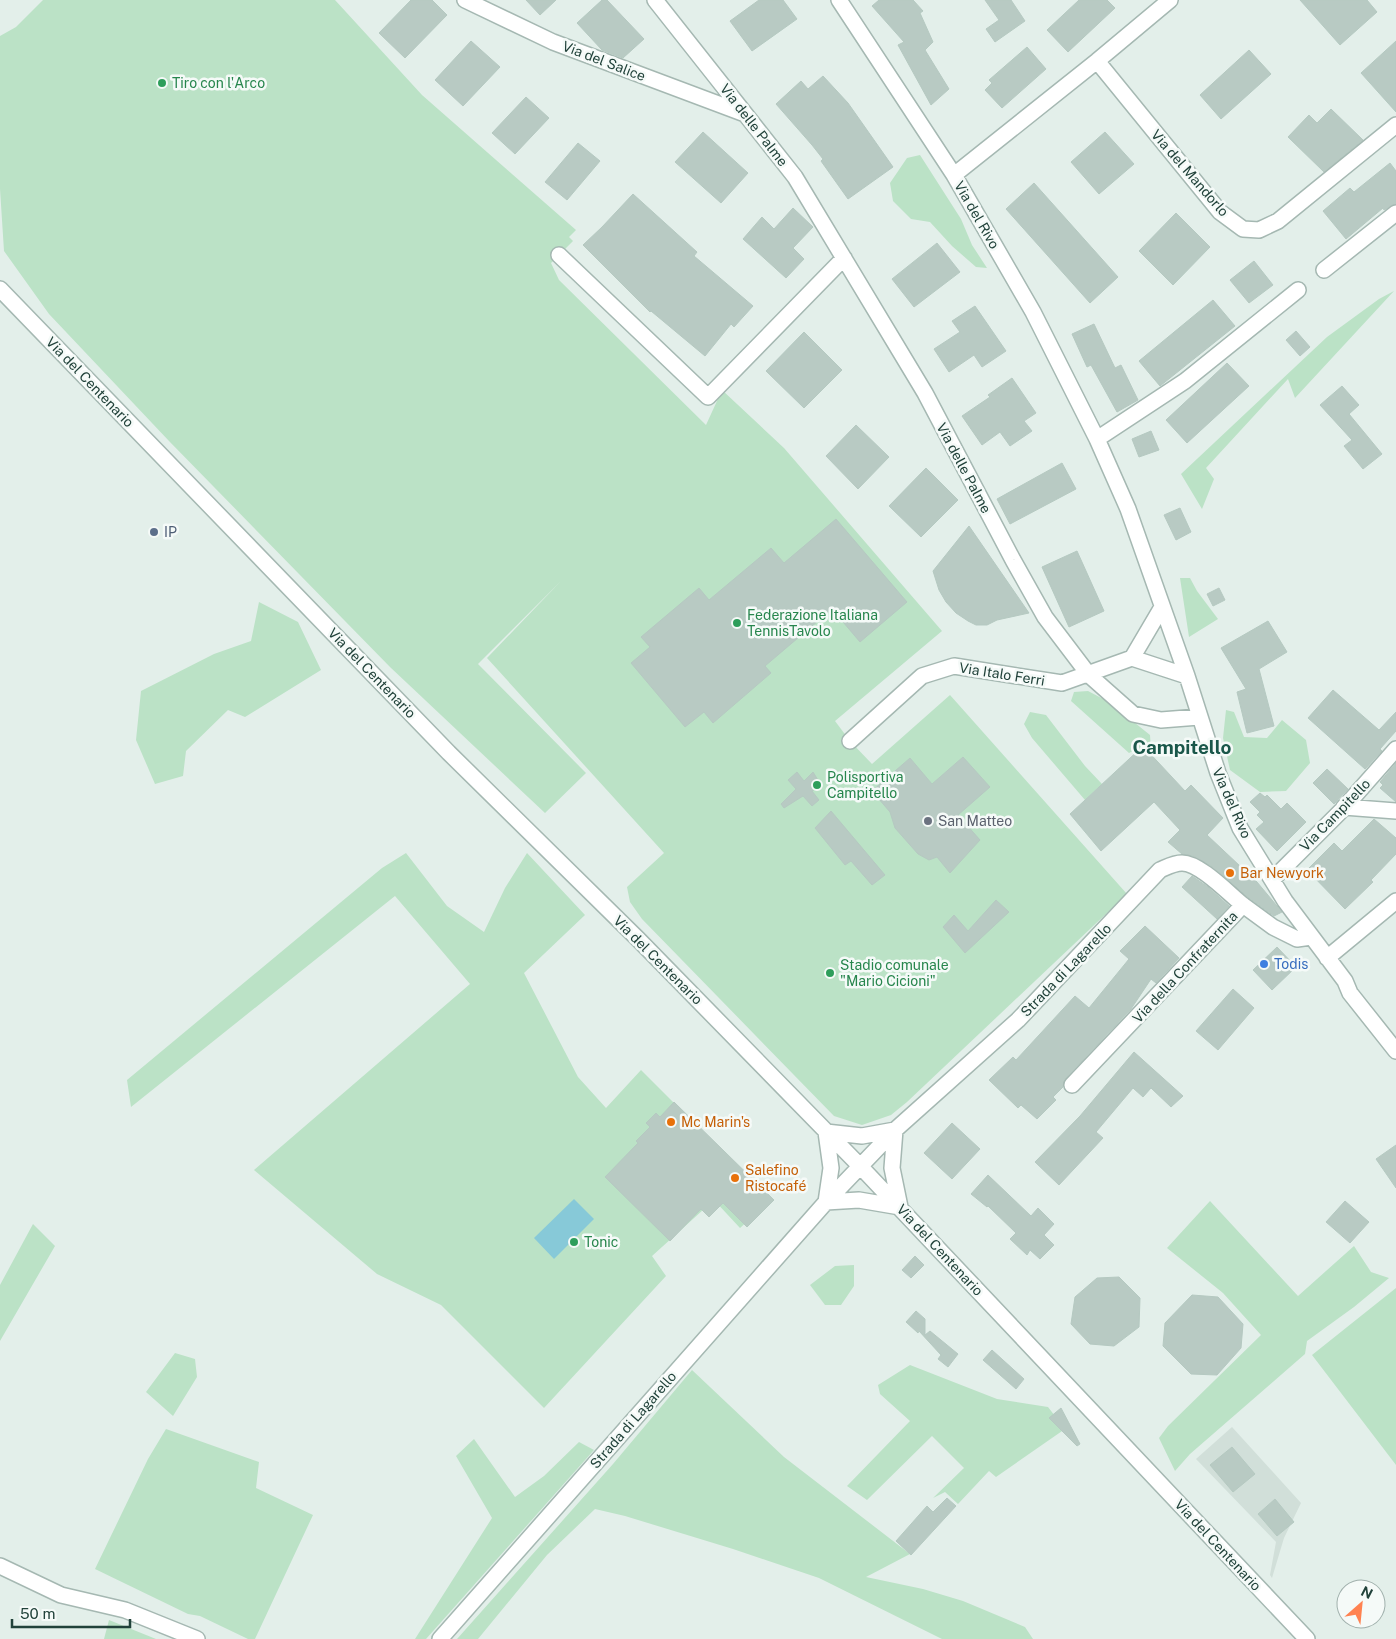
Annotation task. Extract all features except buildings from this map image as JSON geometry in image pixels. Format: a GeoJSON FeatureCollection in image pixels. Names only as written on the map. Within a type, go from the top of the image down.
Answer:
{"type":"FeatureCollection","features":[{"type":"Feature","properties":{"kind":"street","name":"Via del Salice"},"geometry":{"type":"LineString","coordinates":[[465,0],[553,42],[746,115]]}},
{"type":"Feature","properties":{"kind":"street","name":"Via delle Palme"},"geometry":{"type":"LineString","coordinates":[[655,0],[795,177],[925,393],[1045,617],[1089,674],[1133,714],[1161,720],[1199,717]]}},
{"type":"Feature","properties":{"kind":"street","name":"Via del Rivo"},"geometry":{"type":"LineString","coordinates":[[840,0],[954,174],[1033,312],[1096,439],[1128,509],[1187,676],[1218,773],[1240,828],[1272,880],[1311,937],[1345,981],[1350,993],[1396,1051]]}},
{"type":"Feature","properties":{"kind":"street"},"geometry":{"type":"LineString","coordinates":[[954,174],[1170,0]]}},
{"type":"Feature","properties":{"kind":"street","name":"Via del Mandorlo"},"geometry":{"type":"LineString","coordinates":[[1096,61],[1220,212],[1243,230],[1259,230],[1278,221],[1396,125]]}},
{"type":"Feature","properties":{"kind":"street"},"geometry":{"type":"LineString","coordinates":[[1324,270],[1396,213]]}},
{"type":"Feature","properties":{"kind":"street"},"geometry":{"type":"LineString","coordinates":[[559,255],[708,396],[844,258]]}},
{"type":"Feature","properties":{"kind":"street","name":"Via del Centenario"},"geometry":{"type":"LineString","coordinates":[[0,289],[448,753],[638,940],[900,1207],[1307,1639]]}},
{"type":"Feature","properties":{"kind":"street"},"geometry":{"type":"LineString","coordinates":[[1096,439],[1185,381],[1298,290]]}},
{"type":"Feature","properties":{"kind":"street"},"geometry":{"type":"LineString","coordinates":[[1132,658],[1162,607]]}},
{"type":"Feature","properties":{"kind":"street"},"geometry":{"type":"LineString","coordinates":[[1089,674],[1132,658],[1187,676]]}},
{"type":"Feature","properties":{"kind":"street","name":"Via Italo Ferri"},"geometry":{"type":"LineString","coordinates":[[850,741],[922,676],[954,666],[1062,683],[1089,674]]}},
{"type":"Feature","properties":{"kind":"street","name":"Via Campitello"},"geometry":{"type":"LineString","coordinates":[[1272,880],[1344,807],[1396,749]]}},
{"type":"Feature","properties":{"kind":"street"},"geometry":{"type":"LineString","coordinates":[[1344,807],[1396,811]]}},
{"type":"Feature","properties":{"kind":"street","name":"Strada di Lagarello"},"geometry":{"type":"LineString","coordinates":[[440,1639],[826,1202],[895,1130],[1018,1020],[1160,870],[1171,865],[1184,863],[1196,867],[1243,905]]}},
{"type":"Feature","properties":{"kind":"street"},"geometry":{"type":"LineString","coordinates":[[1327,958],[1396,901]]}},
{"type":"Feature","properties":{"kind":"street","name":"Via della Confraternita"},"geometry":{"type":"LineString","coordinates":[[1072,1085],[1243,905],[1272,927],[1296,939],[1311,937]]}},
{"type":"Feature","properties":{"kind":"street"},"geometry":{"type":"LineString","coordinates":[[895,1130],[892,1168],[900,1207],[859,1200],[826,1202],[831,1168],[826,1132],[862,1136],[895,1130]]}},
{"type":"Feature","properties":{"kind":"street"},"geometry":{"type":"LineString","coordinates":[[0,1566],[62,1595],[125,1610],[197,1639]]}},
{"type":"Feature","properties":{"kind":"shaded area"},"geometry":{"type":"Polygon","coordinates":[[[1232,1427],[1301,1503],[1284,1538],[1272,1578],[1270,1575],[1276,1542],[1196,1459],[1232,1427]]]}},
{"type":"Feature","properties":{"kind":"green space"},"geometry":{"type":"Polygon","coordinates":[[[43,0],[335,0],[422,95],[576,230],[569,237],[573,241],[551,263],[559,280],[706,425],[722,390],[784,448],[942,631],[835,721],[850,741],[872,764],[950,695],[1127,894],[891,1115],[862,1125],[834,1116],[642,919],[630,902],[627,887],[664,853],[487,658],[561,581],[478,664],[586,773],[545,813],[390,667],[169,441],[49,314],[4,251],[0,189],[0,36],[16,27],[43,0]]]}},
{"type":"Feature","properties":{"kind":"green space"},"geometry":{"type":"Polygon","coordinates":[[[920,155],[961,219],[972,245],[987,268],[976,267],[952,246],[930,222],[911,219],[893,201],[890,183],[907,158],[920,155]]]}},
{"type":"Feature","properties":{"kind":"green space"},"geometry":{"type":"Polygon","coordinates":[[[1394,291],[1295,398],[1288,379],[1206,468],[1214,479],[1202,509],[1181,474],[1327,337],[1379,299],[1394,291]]]}},
{"type":"Feature","properties":{"kind":"green space"},"geometry":{"type":"Polygon","coordinates":[[[1180,578],[1190,578],[1197,591],[1218,619],[1189,637],[1180,578]]]}},
{"type":"Feature","properties":{"kind":"green space"},"geometry":{"type":"Polygon","coordinates":[[[259,602],[298,622],[321,670],[245,717],[228,710],[186,751],[183,776],[155,784],[136,740],[141,691],[214,654],[251,641],[259,602]]]}},
{"type":"Feature","properties":{"kind":"green space"},"geometry":{"type":"Polygon","coordinates":[[[1088,691],[1109,702],[1150,735],[1151,749],[1143,746],[1129,753],[1071,701],[1074,692],[1088,691]]]}},
{"type":"Feature","properties":{"kind":"green space"},"geometry":{"type":"Polygon","coordinates":[[[1226,710],[1234,712],[1244,737],[1267,738],[1282,720],[1306,740],[1310,763],[1286,791],[1260,792],[1230,770],[1223,738],[1226,710]]]}},
{"type":"Feature","properties":{"kind":"green space"},"geometry":{"type":"Polygon","coordinates":[[[1030,712],[1046,715],[1085,766],[1102,784],[1085,800],[1032,738],[1024,724],[1030,712]]]}},
{"type":"Feature","properties":{"kind":"green space"},"geometry":{"type":"Polygon","coordinates":[[[406,853],[447,906],[484,932],[505,888],[527,853],[585,915],[524,973],[578,1077],[606,1108],[641,1070],[771,1200],[740,1228],[714,1200],[652,1256],[666,1276],[544,1408],[441,1305],[377,1274],[254,1170],[470,984],[395,896],[131,1107],[127,1080],[382,868],[406,853]]]}},
{"type":"Feature","properties":{"kind":"green space"},"geometry":{"type":"Polygon","coordinates":[[[1210,1201],[1298,1296],[1354,1246],[1371,1272],[1389,1278],[1354,1307],[1307,1341],[1305,1354],[1190,1454],[1175,1471],[1159,1438],[1168,1426],[1261,1335],[1223,1293],[1167,1248],[1210,1201]]]}},
{"type":"Feature","properties":{"kind":"green space"},"geometry":{"type":"Polygon","coordinates":[[[33,1224],[55,1246],[0,1341],[0,1285],[33,1224]]]}},
{"type":"Feature","properties":{"kind":"green space"},"geometry":{"type":"Polygon","coordinates":[[[854,1265],[854,1286],[841,1305],[825,1305],[810,1285],[835,1266],[854,1265]]]}},
{"type":"Feature","properties":{"kind":"green space"},"geometry":{"type":"Polygon","coordinates":[[[1396,1288],[1396,1465],[1312,1355],[1396,1288]]]}},
{"type":"Feature","properties":{"kind":"green space"},"geometry":{"type":"Polygon","coordinates":[[[175,1353],[195,1359],[197,1377],[173,1416],[146,1392],[175,1353]]]}},
{"type":"Feature","properties":{"kind":"green space"},"geometry":{"type":"Polygon","coordinates":[[[910,1365],[997,1399],[1048,1407],[1065,1429],[996,1477],[989,1471],[958,1504],[945,1492],[933,1498],[964,1468],[932,1436],[867,1500],[847,1486],[910,1421],[880,1394],[878,1385],[910,1365]]]}},
{"type":"Feature","properties":{"kind":"green space"},"geometry":{"type":"Polygon","coordinates":[[[692,1370],[784,1457],[910,1554],[866,1577],[923,1589],[963,1601],[1025,1627],[1033,1639],[942,1639],[819,1578],[733,1549],[625,1516],[595,1509],[547,1555],[478,1639],[457,1639],[613,1464],[692,1370]]]}},
{"type":"Feature","properties":{"kind":"green space"},"geometry":{"type":"Polygon","coordinates":[[[166,1429],[259,1462],[256,1488],[313,1515],[255,1639],[248,1639],[200,1616],[188,1614],[95,1569],[148,1459],[166,1429]]]}},
{"type":"Feature","properties":{"kind":"green space"},"geometry":{"type":"Polygon","coordinates":[[[474,1439],[515,1497],[544,1476],[579,1442],[594,1450],[426,1639],[415,1639],[492,1518],[456,1456],[474,1439]]]}},
{"type":"Feature","properties":{"kind":"green space"},"geometry":{"type":"Polygon","coordinates":[[[109,1620],[156,1639],[104,1639],[109,1620]]]}},
{"type":"Feature","properties":{"kind":"water"},"geometry":{"type":"Polygon","coordinates":[[[574,1199],[594,1219],[554,1259],[534,1238],[574,1199]]]}},
{"type":"Feature","properties":{"kind":"place","name":"Tiro con l'Arco"},"geometry":{"type":"Point","coordinates":[162,83]}},
{"type":"Feature","properties":{"kind":"place","name":"IP"},"geometry":{"type":"Point","coordinates":[154,532]}},
{"type":"Feature","properties":{"kind":"place","name":"Federazione Italiana TennisTavolo"},"geometry":{"type":"Point","coordinates":[737,623]}},
{"type":"Feature","properties":{"kind":"place","name":"Polisportiva Campitello"},"geometry":{"type":"Point","coordinates":[817,785]}},
{"type":"Feature","properties":{"kind":"place","name":"San Matteo"},"geometry":{"type":"Point","coordinates":[928,821]}},
{"type":"Feature","properties":{"kind":"place","name":"Bar Newyork"},"geometry":{"type":"Point","coordinates":[1230,873]}},
{"type":"Feature","properties":{"kind":"place","name":"Todis"},"geometry":{"type":"Point","coordinates":[1264,964]}},
{"type":"Feature","properties":{"kind":"place","name":"Stadio comunale \"Mario Cicioni\""},"geometry":{"type":"Point","coordinates":[830,973]}},
{"type":"Feature","properties":{"kind":"place","name":"Mc Marin's"},"geometry":{"type":"Point","coordinates":[671,1122]}},
{"type":"Feature","properties":{"kind":"place","name":"Salefino Ristocafé"},"geometry":{"type":"Point","coordinates":[735,1178]}},
{"type":"Feature","properties":{"kind":"place","name":"Tonic"},"geometry":{"type":"Point","coordinates":[574,1242]}},
{"type":"Feature","properties":{"kind":"district","name":"Campitello"},"geometry":{"type":"Point","coordinates":[1182,747]}}]}
